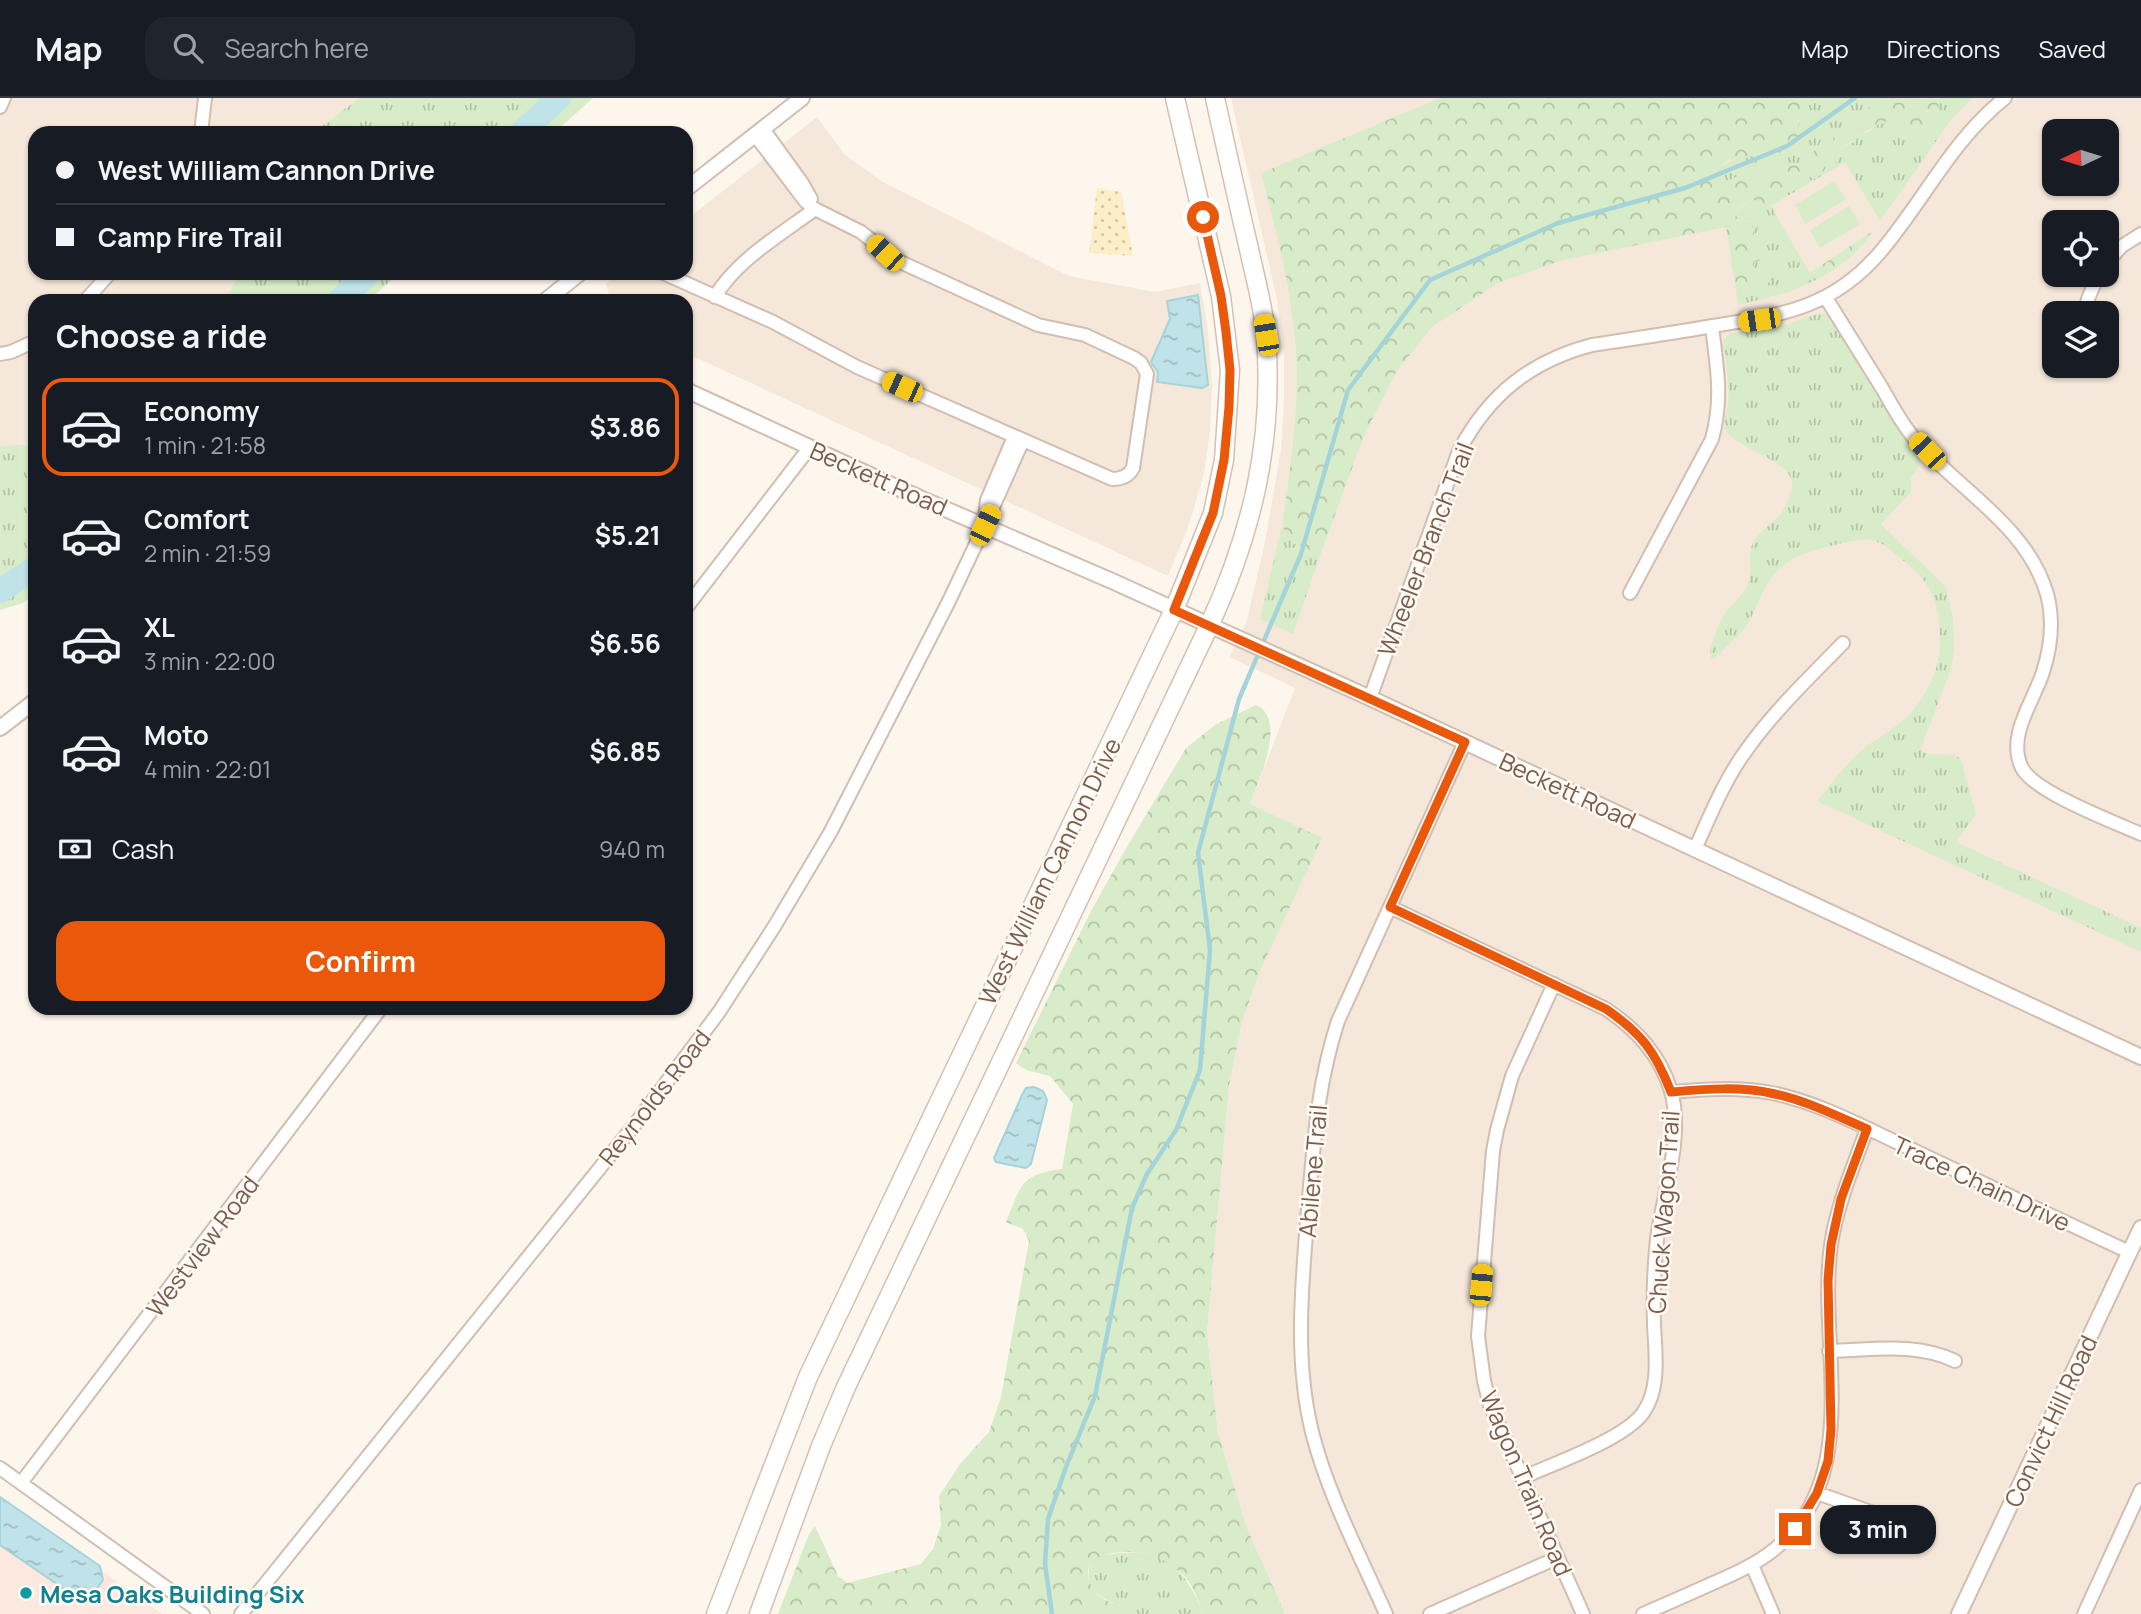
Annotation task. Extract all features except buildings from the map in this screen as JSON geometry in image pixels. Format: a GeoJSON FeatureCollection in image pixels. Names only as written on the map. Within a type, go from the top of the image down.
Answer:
{"type":"FeatureCollection","features":[{"type":"Feature","properties":{"kind":"main road","name":"West William Cannon Drive"},"geometry":{"type":"LineString","coordinates":[[716,1614],[808,1377],[1174,610],[1213,513],[1224,460],[1230,370],[1221,296],[1175,98]]}},
{"type":"Feature","properties":{"kind":"main road","name":"West William Cannon Drive"},"geometry":{"type":"LineString","coordinates":[[759,1614],[811,1472],[846,1387],[1209,626],[1236,560],[1258,485],[1267,429],[1266,335],[1215,98]]}},
{"type":"Feature","properties":{"kind":"street"},"geometry":{"type":"LineString","coordinates":[[0,107],[4,98]]}},
{"type":"Feature","properties":{"kind":"street"},"geometry":{"type":"LineString","coordinates":[[202,126],[205,98]]}},
{"type":"Feature","properties":{"kind":"street"},"geometry":{"type":"LineString","coordinates":[[693,184],[802,98]]}},
{"type":"Feature","properties":{"kind":"street","name":"Wheeler Branch Trail"},"geometry":{"type":"LineString","coordinates":[[1370,698],[1453,466],[1466,438],[1504,390],[1532,368],[1562,353],[1592,345],[1776,316],[1826,298],[1852,279],[1881,252],[1963,139],[2005,98]]}},
{"type":"Feature","properties":{"kind":"street"},"geometry":{"type":"LineString","coordinates":[[678,280],[773,322],[857,367],[1112,479],[1125,477],[1133,468],[1147,374],[1134,358],[1085,335],[1038,325],[896,260],[861,232],[815,209],[802,183],[759,132]]}},
{"type":"Feature","properties":{"kind":"street"},"geometry":{"type":"LineString","coordinates":[[715,297],[721,285],[739,267],[815,209]]}},
{"type":"Feature","properties":{"kind":"street"},"geometry":{"type":"LineString","coordinates":[[2119,249],[2141,234]]}},
{"type":"Feature","properties":{"kind":"street"},"geometry":{"type":"LineString","coordinates":[[91,294],[104,280]]}},
{"type":"Feature","properties":{"kind":"street"},"geometry":{"type":"LineString","coordinates":[[554,294],[571,280]]}},
{"type":"Feature","properties":{"kind":"street"},"geometry":{"type":"LineString","coordinates":[[1826,298],[1914,438],[2018,541],[2034,562],[2042,580],[2050,607],[2051,635],[2043,674],[2018,738],[2017,752],[2021,767],[2029,779],[2044,789],[2141,834]]}},
{"type":"Feature","properties":{"kind":"street"},"geometry":{"type":"LineString","coordinates":[[1630,593],[1712,439],[1720,389],[1712,327]]}},
{"type":"Feature","properties":{"kind":"street"},"geometry":{"type":"LineString","coordinates":[[0,354],[28,344]]}},
{"type":"Feature","properties":{"kind":"street","name":"Beckett Road"},"geometry":{"type":"LineString","coordinates":[[693,393],[1370,698],[2141,1057]]}},
{"type":"Feature","properties":{"kind":"street","name":"Reynolds Road"},"geometry":{"type":"LineString","coordinates":[[242,1614],[636,1123],[719,1012],[774,928],[830,833],[948,603],[985,525],[1018,439]]}},
{"type":"Feature","properties":{"kind":"street"},"geometry":{"type":"LineString","coordinates":[[693,599],[810,447]]}},
{"type":"Feature","properties":{"kind":"street"},"geometry":{"type":"LineString","coordinates":[[1695,849],[1726,783],[1744,753],[1774,716],[1843,643]]}},
{"type":"Feature","properties":{"kind":"street"},"geometry":{"type":"LineString","coordinates":[[0,728],[28,706]]}},
{"type":"Feature","properties":{"kind":"street","name":"Abilene Trail"},"geometry":{"type":"LineString","coordinates":[[1386,1614],[1336,1502],[1319,1456],[1307,1410],[1300,1336],[1319,1093],[1338,1021],[1465,742]]}},
{"type":"Feature","properties":{"kind":"street","name":"Chuck Wagon Trail"},"geometry":{"type":"LineString","coordinates":[[1390,907],[1606,1009],[1634,1030],[1646,1043],[1671,1092],[1675,1129],[1656,1255],[1656,1366],[1649,1402],[1636,1420],[1614,1436],[1522,1478]]}},
{"type":"Feature","properties":{"kind":"street","name":"Wagon Train Road"},"geometry":{"type":"LineString","coordinates":[[1554,984],[1512,1076],[1497,1130],[1490,1176],[1478,1336],[1490,1405],[1583,1614]]}},
{"type":"Feature","properties":{"kind":"street","name":"Westview Road"},"geometry":{"type":"LineString","coordinates":[[21,1483],[376,1015]]}},
{"type":"Feature","properties":{"kind":"street","name":"Trace Chain Drive"},"geometry":{"type":"LineString","coordinates":[[1671,1092],[1723,1089],[1772,1093],[1822,1109],[2129,1252]]}},
{"type":"Feature","properties":{"kind":"street"},"geometry":{"type":"LineString","coordinates":[[1643,1614],[1752,1565],[1785,1540],[1807,1512],[1817,1493],[1828,1461],[1831,1430],[1828,1280],[1831,1245],[1841,1199],[1867,1129]]}},
{"type":"Feature","properties":{"kind":"street","name":"Convict Hill Road"},"geometry":{"type":"LineString","coordinates":[[1959,1614],[2141,1228]]}},
{"type":"Feature","properties":{"kind":"street"},"geometry":{"type":"LineString","coordinates":[[1829,1351],[1923,1349],[1955,1361]]}},
{"type":"Feature","properties":{"kind":"street"},"geometry":{"type":"LineString","coordinates":[[0,1468],[203,1614]]}},
{"type":"Feature","properties":{"kind":"street"},"geometry":{"type":"LineString","coordinates":[[2084,1614],[2141,1490]]}},
{"type":"Feature","properties":{"kind":"street"},"geometry":{"type":"LineString","coordinates":[[1817,1493],[1896,1521]]}},
{"type":"Feature","properties":{"kind":"street"},"geometry":{"type":"LineString","coordinates":[[1430,1614],[1557,1558]]}},
{"type":"Feature","properties":{"kind":"street"},"geometry":{"type":"LineString","coordinates":[[1752,1565],[1773,1614]]}},
{"type":"Feature","properties":{"kind":"shaded area"},"geometry":{"type":"Polygon","coordinates":[[[0,98],[359,98],[322,126],[28,126],[28,280],[236,280],[228,294],[28,294],[28,444],[0,446],[0,98]]]}},
{"type":"Feature","properties":{"kind":"shaded area"},"geometry":{"type":"Polygon","coordinates":[[[1231,98],[2141,98],[2141,1614],[1285,1614],[1247,1528],[1218,1433],[1207,1333],[1229,1086],[1242,1022],[1260,971],[1250,804],[1295,688],[1230,657],[1247,620],[1265,542],[1281,450],[1284,353],[1277,300],[1231,98]]]}},
{"type":"Feature","properties":{"kind":"shaded area"},"geometry":{"type":"Polygon","coordinates":[[[817,117],[845,155],[883,182],[1069,276],[1155,292],[1200,283],[1208,330],[1212,386],[1210,431],[1203,478],[1187,530],[1168,576],[693,356],[693,294],[609,294],[606,284],[611,280],[693,280],[693,214],[817,117]]]}},
{"type":"Feature","properties":{"kind":"shaded area"},"geometry":{"type":"Polygon","coordinates":[[[0,1497],[162,1614],[0,1614],[0,1497]]]}},
{"type":"Feature","properties":{"kind":"green space"},"geometry":{"type":"Polygon","coordinates":[[[359,98],[593,98],[562,126],[322,126],[359,98]]]}},
{"type":"Feature","properties":{"kind":"green space"},"geometry":{"type":"Polygon","coordinates":[[[1440,98],[1812,98],[1805,105],[1810,113],[1803,116],[1798,126],[1799,134],[1788,149],[1779,153],[1763,152],[1729,160],[1716,168],[1724,182],[1737,177],[1757,178],[1807,160],[1820,143],[1838,136],[1842,125],[1849,127],[1855,122],[1856,116],[1884,98],[1939,99],[1938,112],[1932,109],[1926,111],[1929,122],[1924,133],[1910,132],[1905,127],[1897,126],[1889,115],[1885,123],[1857,136],[1856,142],[1838,150],[1838,162],[1827,164],[1823,173],[1815,179],[1798,173],[1792,185],[1770,192],[1765,199],[1766,204],[1761,207],[1751,199],[1738,209],[1735,215],[1738,218],[1744,217],[1753,227],[1754,236],[1749,245],[1760,247],[1767,254],[1764,259],[1755,262],[1753,267],[1771,273],[1772,279],[1761,290],[1752,287],[1741,293],[1736,291],[1726,227],[1563,260],[1498,283],[1432,327],[1396,372],[1363,438],[1321,553],[1312,556],[1300,545],[1293,543],[1282,526],[1295,417],[1296,351],[1287,283],[1261,173],[1440,98]]]}},
{"type":"Feature","properties":{"kind":"green space"},"geometry":{"type":"Polygon","coordinates":[[[1812,98],[1884,98],[1857,116],[1855,122],[1838,136],[1820,143],[1808,160],[1757,178],[1737,177],[1724,182],[1716,168],[1747,156],[1779,153],[1798,126],[1805,105],[1812,98]]]}},
{"type":"Feature","properties":{"kind":"green space"},"geometry":{"type":"Polygon","coordinates":[[[1939,98],[1972,98],[1951,120],[1880,221],[1845,162],[1771,206],[1809,272],[1813,271],[1822,277],[1790,292],[1738,305],[1736,291],[1741,293],[1770,273],[1765,269],[1758,270],[1753,267],[1755,262],[1749,241],[1735,215],[1738,210],[1751,199],[1761,207],[1766,204],[1765,199],[1770,192],[1792,185],[1798,173],[1823,173],[1839,150],[1855,142],[1857,136],[1869,132],[1889,115],[1897,126],[1905,127],[1932,109],[1938,112],[1939,98]]]}},
{"type":"Feature","properties":{"kind":"green space"},"geometry":{"type":"Polygon","coordinates":[[[1834,181],[1846,199],[1805,224],[1795,205],[1834,181]]]}},
{"type":"Feature","properties":{"kind":"green space"},"geometry":{"type":"Polygon","coordinates":[[[1849,206],[1860,224],[1820,248],[1810,230],[1849,206]]]}},
{"type":"Feature","properties":{"kind":"green space"},"geometry":{"type":"Polygon","coordinates":[[[1874,230],[1857,250],[1837,267],[1822,277],[1813,271],[1874,230]]]}},
{"type":"Feature","properties":{"kind":"green space"},"geometry":{"type":"Polygon","coordinates":[[[236,280],[391,280],[376,294],[228,294],[236,280]]]}},
{"type":"Feature","properties":{"kind":"green space"},"geometry":{"type":"Polygon","coordinates":[[[1820,313],[1833,321],[1898,429],[1920,459],[1911,478],[1911,492],[1881,524],[1946,587],[1953,618],[1954,650],[1951,669],[1921,748],[1928,754],[1952,755],[1961,759],[1976,814],[1956,842],[2141,928],[2141,952],[1817,801],[1856,756],[1909,715],[1934,675],[1939,652],[1940,627],[1931,592],[1916,572],[1887,547],[1872,540],[1856,541],[1818,549],[1791,560],[1767,584],[1744,629],[1714,659],[1711,658],[1713,641],[1722,619],[1748,584],[1753,543],[1782,512],[1792,487],[1791,478],[1777,463],[1732,438],[1726,431],[1728,389],[1723,341],[1729,334],[1785,325],[1820,313]]]}},
{"type":"Feature","properties":{"kind":"green space"},"geometry":{"type":"Polygon","coordinates":[[[28,444],[28,599],[0,610],[0,446],[28,444]]]}},
{"type":"Feature","properties":{"kind":"green space"},"geometry":{"type":"Polygon","coordinates":[[[1282,526],[1293,543],[1312,556],[1321,553],[1293,634],[1260,619],[1282,526]]]}},
{"type":"Feature","properties":{"kind":"green space"},"geometry":{"type":"Polygon","coordinates":[[[1256,705],[1265,712],[1271,732],[1266,758],[1250,804],[1322,838],[1260,971],[1242,1022],[1229,1086],[1207,1333],[1218,1433],[1247,1528],[1285,1614],[1203,1614],[1193,1589],[1170,1564],[1148,1554],[1122,1552],[1102,1556],[1094,1561],[1089,1567],[1088,1576],[1096,1593],[1131,1614],[778,1614],[809,1534],[815,1526],[838,1576],[847,1583],[921,1564],[933,1549],[941,1525],[939,1496],[960,1464],[989,1432],[1001,1397],[1029,1241],[1023,1229],[1006,1222],[1019,1191],[1030,1178],[1062,1169],[1073,1104],[1050,1076],[1026,1070],[1016,1063],[1091,911],[1186,748],[1215,725],[1256,705]]]}},
{"type":"Feature","properties":{"kind":"green space"},"geometry":{"type":"Polygon","coordinates":[[[1119,1553],[1154,1555],[1173,1566],[1188,1583],[1203,1614],[1131,1614],[1096,1593],[1089,1580],[1090,1565],[1100,1556],[1119,1553]]]}},
{"type":"Feature","properties":{"kind":"sand"},"geometry":{"type":"Polygon","coordinates":[[[1097,188],[1121,192],[1133,256],[1089,253],[1097,188]]]}},
{"type":"Feature","properties":{"kind":"water"},"geometry":{"type":"Polygon","coordinates":[[[1198,295],[1208,385],[1202,388],[1157,382],[1158,372],[1151,362],[1170,319],[1167,301],[1198,295]]]}},
{"type":"Feature","properties":{"kind":"water"},"geometry":{"type":"Polygon","coordinates":[[[1034,1087],[1043,1091],[1047,1100],[1031,1164],[1026,1168],[996,1162],[994,1158],[1023,1093],[1026,1088],[1034,1087]]]}},
{"type":"Feature","properties":{"kind":"water"},"geometry":{"type":"Polygon","coordinates":[[[0,1497],[100,1566],[103,1580],[86,1604],[0,1545],[0,1497]]]}},
{"type":"Feature","properties":{"kind":"waterway"},"geometry":{"type":"LineString","coordinates":[[529,126],[559,98]]}},
{"type":"Feature","properties":{"kind":"waterway"},"geometry":{"type":"LineString","coordinates":[[1052,1614],[1045,1564],[1048,1519],[1095,1396],[1132,1208],[1147,1174],[1176,1130],[1200,1070],[1210,950],[1198,853],[1239,699],[1301,554],[1348,390],[1430,280],[1558,223],[1685,188],[1787,146],[1855,98]]}},
{"type":"Feature","properties":{"kind":"waterway"},"geometry":{"type":"LineString","coordinates":[[346,294],[361,280]]}},
{"type":"Feature","properties":{"kind":"waterway"},"geometry":{"type":"LineString","coordinates":[[0,591],[28,573]]}},
{"type":"Feature","properties":{"kind":"place","name":"Mesa Oaks Building Six"},"geometry":{"type":"Point","coordinates":[26,1593]}},
{"type":"Feature","properties":{"kind":"route"},"geometry":{"type":"LineString","coordinates":[[1203,217],[1221,296],[1226,332],[1230,370],[1229,407],[1224,460],[1213,513],[1174,610],[1465,742],[1390,907],[1606,1009],[1634,1030],[1646,1043],[1671,1092],[1740,1089],[1772,1093],[1804,1102],[1867,1129],[1841,1199],[1831,1245],[1828,1280],[1831,1430],[1828,1461],[1817,1493],[1795,1529]]}}]}
